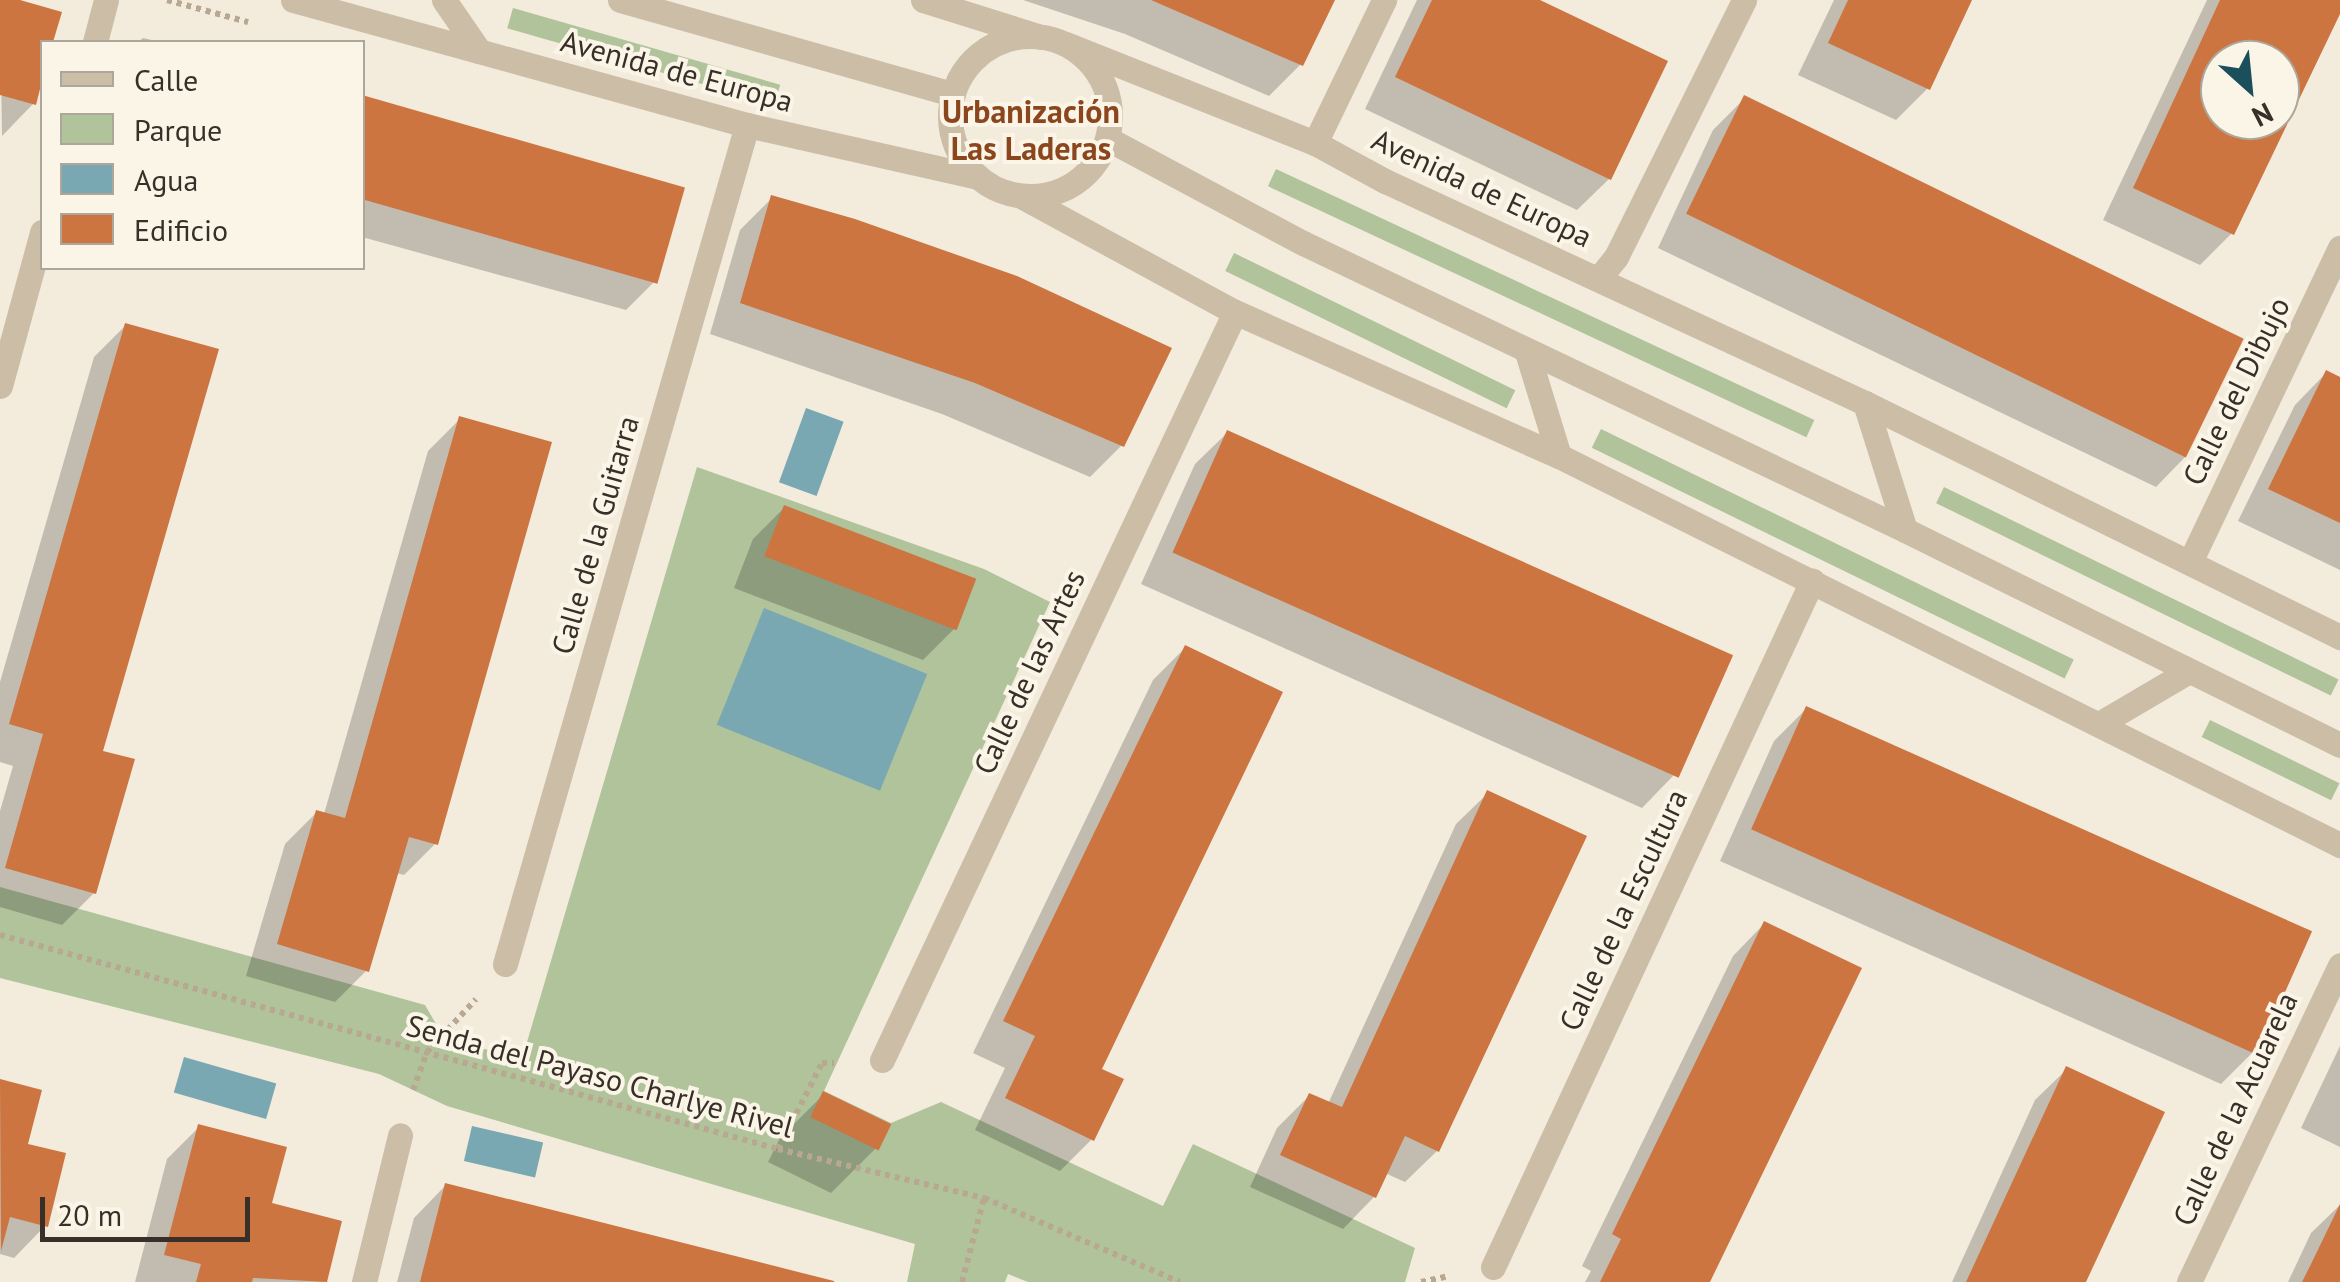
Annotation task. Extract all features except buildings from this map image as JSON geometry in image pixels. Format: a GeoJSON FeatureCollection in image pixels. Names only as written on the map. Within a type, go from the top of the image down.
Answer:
{"type":"FeatureCollection","features":[{"type":"Feature","properties":{"kind":"street"},"geometry":{"type":"LineString","coordinates":[[95,40],[106,0]]}},
{"type":"Feature","properties":{"kind":"street","name":"Avenida de Europa"},"geometry":{"type":"LineString","coordinates":[[293,0],[747,125],[977,177]]}},
{"type":"Feature","properties":{"kind":"street"},"geometry":{"type":"LineString","coordinates":[[444,0],[479,51]]}},
{"type":"Feature","properties":{"kind":"street","name":"Avenida de Europa"},"geometry":{"type":"LineString","coordinates":[[620,0],[953,94]]}},
{"type":"Feature","properties":{"kind":"street"},"geometry":{"type":"LineString","coordinates":[[923,0],[1066,44],[1086,57],[1100,75],[1109,96],[1108,139],[1096,164],[1082,179],[1042,196],[1021,196]]}},
{"type":"Feature","properties":{"kind":"street"},"geometry":{"type":"LineString","coordinates":[[1316,144],[1384,0]]}},
{"type":"Feature","properties":{"kind":"street"},"geometry":{"type":"LineString","coordinates":[[1599,278],[1616,258],[1744,0]]}},
{"type":"Feature","properties":{"kind":"street"},"geometry":{"type":"LineString","coordinates":[[1040,37],[1013,38],[992,46],[966,68],[953,94],[953,139],[977,177],[1021,196],[1234,312],[1559,456],[2340,845]]}},
{"type":"Feature","properties":{"kind":"street","name":"Avenida de Europa"},"geometry":{"type":"LineString","coordinates":[[1066,44],[1316,144],[1385,181],[1865,403],[2340,637]]}},
{"type":"Feature","properties":{"kind":"street","name":"Calle de la Guitarra"},"geometry":{"type":"LineString","coordinates":[[505,964],[747,125]]}},
{"type":"Feature","properties":{"kind":"street"},"geometry":{"type":"LineString","coordinates":[[1108,139],[1303,243],[1904,530],[2340,745]]}},
{"type":"Feature","properties":{"kind":"street"},"geometry":{"type":"LineString","coordinates":[[0,386],[40,239]]}},
{"type":"Feature","properties":{"kind":"street","name":"Calle del Dibujo"},"geometry":{"type":"LineString","coordinates":[[2190,562],[2340,248]]}},
{"type":"Feature","properties":{"kind":"street","name":"Calle de las Artes"},"geometry":{"type":"LineString","coordinates":[[882,1060],[1234,312]]}},
{"type":"Feature","properties":{"kind":"street"},"geometry":{"type":"LineString","coordinates":[[1527,352],[1559,456]]}},
{"type":"Feature","properties":{"kind":"street"},"geometry":{"type":"LineString","coordinates":[[1865,403],[1904,530]]}},
{"type":"Feature","properties":{"kind":"street","name":"Calle de la Escultura"},"geometry":{"type":"LineString","coordinates":[[1493,1268],[1812,581]]}},
{"type":"Feature","properties":{"kind":"street"},"geometry":{"type":"LineString","coordinates":[[2099,724],[2190,672]]}},
{"type":"Feature","properties":{"kind":"street","name":"Calle de la Acuarela"},"geometry":{"type":"LineString","coordinates":[[2189,1282],[2340,965]]}},
{"type":"Feature","properties":{"kind":"street"},"geometry":{"type":"LineString","coordinates":[[364,1282],[400,1135]]}},
{"type":"Feature","properties":{"kind":"path","name":"Senda del Payaso Charlye Rivel"},"geometry":{"type":"LineString","coordinates":[[0,934],[778,1149],[984,1198],[1180,1282]]}},
{"type":"Feature","properties":{"kind":"path"},"geometry":{"type":"LineString","coordinates":[[400,1135],[427,1052],[505,964]]}},
{"type":"Feature","properties":{"kind":"path"},"geometry":{"type":"LineString","coordinates":[[778,1149],[822,1063],[882,1060]]}},
{"type":"Feature","properties":{"kind":"path"},"geometry":{"type":"LineString","coordinates":[[962,1282],[984,1198]]}},
{"type":"Feature","properties":{"kind":"green space"},"geometry":{"type":"Polygon","coordinates":[[[513,8],[780,85],[774,105],[507,28],[513,8]]]}},
{"type":"Feature","properties":{"kind":"green space"},"geometry":{"type":"Polygon","coordinates":[[[1276,169],[1814,420],[1806,437],[1268,186],[1276,169]]]}},
{"type":"Feature","properties":{"kind":"green space"},"geometry":{"type":"Polygon","coordinates":[[[1234,253],[1515,390],[1507,408],[1225,271],[1234,253]]]}},
{"type":"Feature","properties":{"kind":"green space"},"geometry":{"type":"Polygon","coordinates":[[[1601,429],[2074,660],[2065,678],[1592,448],[1601,429]]]}},
{"type":"Feature","properties":{"kind":"green space"},"geometry":{"type":"Polygon","coordinates":[[[697,467],[984,569],[1050,602],[824,1091],[891,1123],[941,1102],[1163,1206],[1193,1144],[1415,1248],[1405,1282],[1028,1282],[1008,1274],[1005,1282],[907,1282],[915,1244],[447,1106],[379,1074],[0,978],[0,887],[425,1005],[444,1038],[522,1059],[697,467]]]}},
{"type":"Feature","properties":{"kind":"green space"},"geometry":{"type":"Polygon","coordinates":[[[1944,487],[2339,679],[2331,696],[1936,503],[1944,487]]]}},
{"type":"Feature","properties":{"kind":"green space"},"geometry":{"type":"Polygon","coordinates":[[[2210,720],[2339,783],[2331,800],[2202,737],[2210,720]]]}},
{"type":"Feature","properties":{"kind":"water"},"geometry":{"type":"Polygon","coordinates":[[[806,408],[844,422],[817,496],[779,482],[806,408]]]}},
{"type":"Feature","properties":{"kind":"water"},"geometry":{"type":"Polygon","coordinates":[[[764,608],[927,674],[880,791],[717,725],[764,608]]]}},
{"type":"Feature","properties":{"kind":"water"},"geometry":{"type":"Polygon","coordinates":[[[184,1057],[276,1083],[266,1119],[174,1093],[184,1057]]]}},
{"type":"Feature","properties":{"kind":"water"},"geometry":{"type":"Polygon","coordinates":[[[472,1126],[543,1142],[535,1177],[464,1161],[472,1126]]]}},
{"type":"Feature","properties":{"kind":"district","name":"Urbanización Las Laderas"},"geometry":{"type":"Point","coordinates":[1031,130]}}]}
